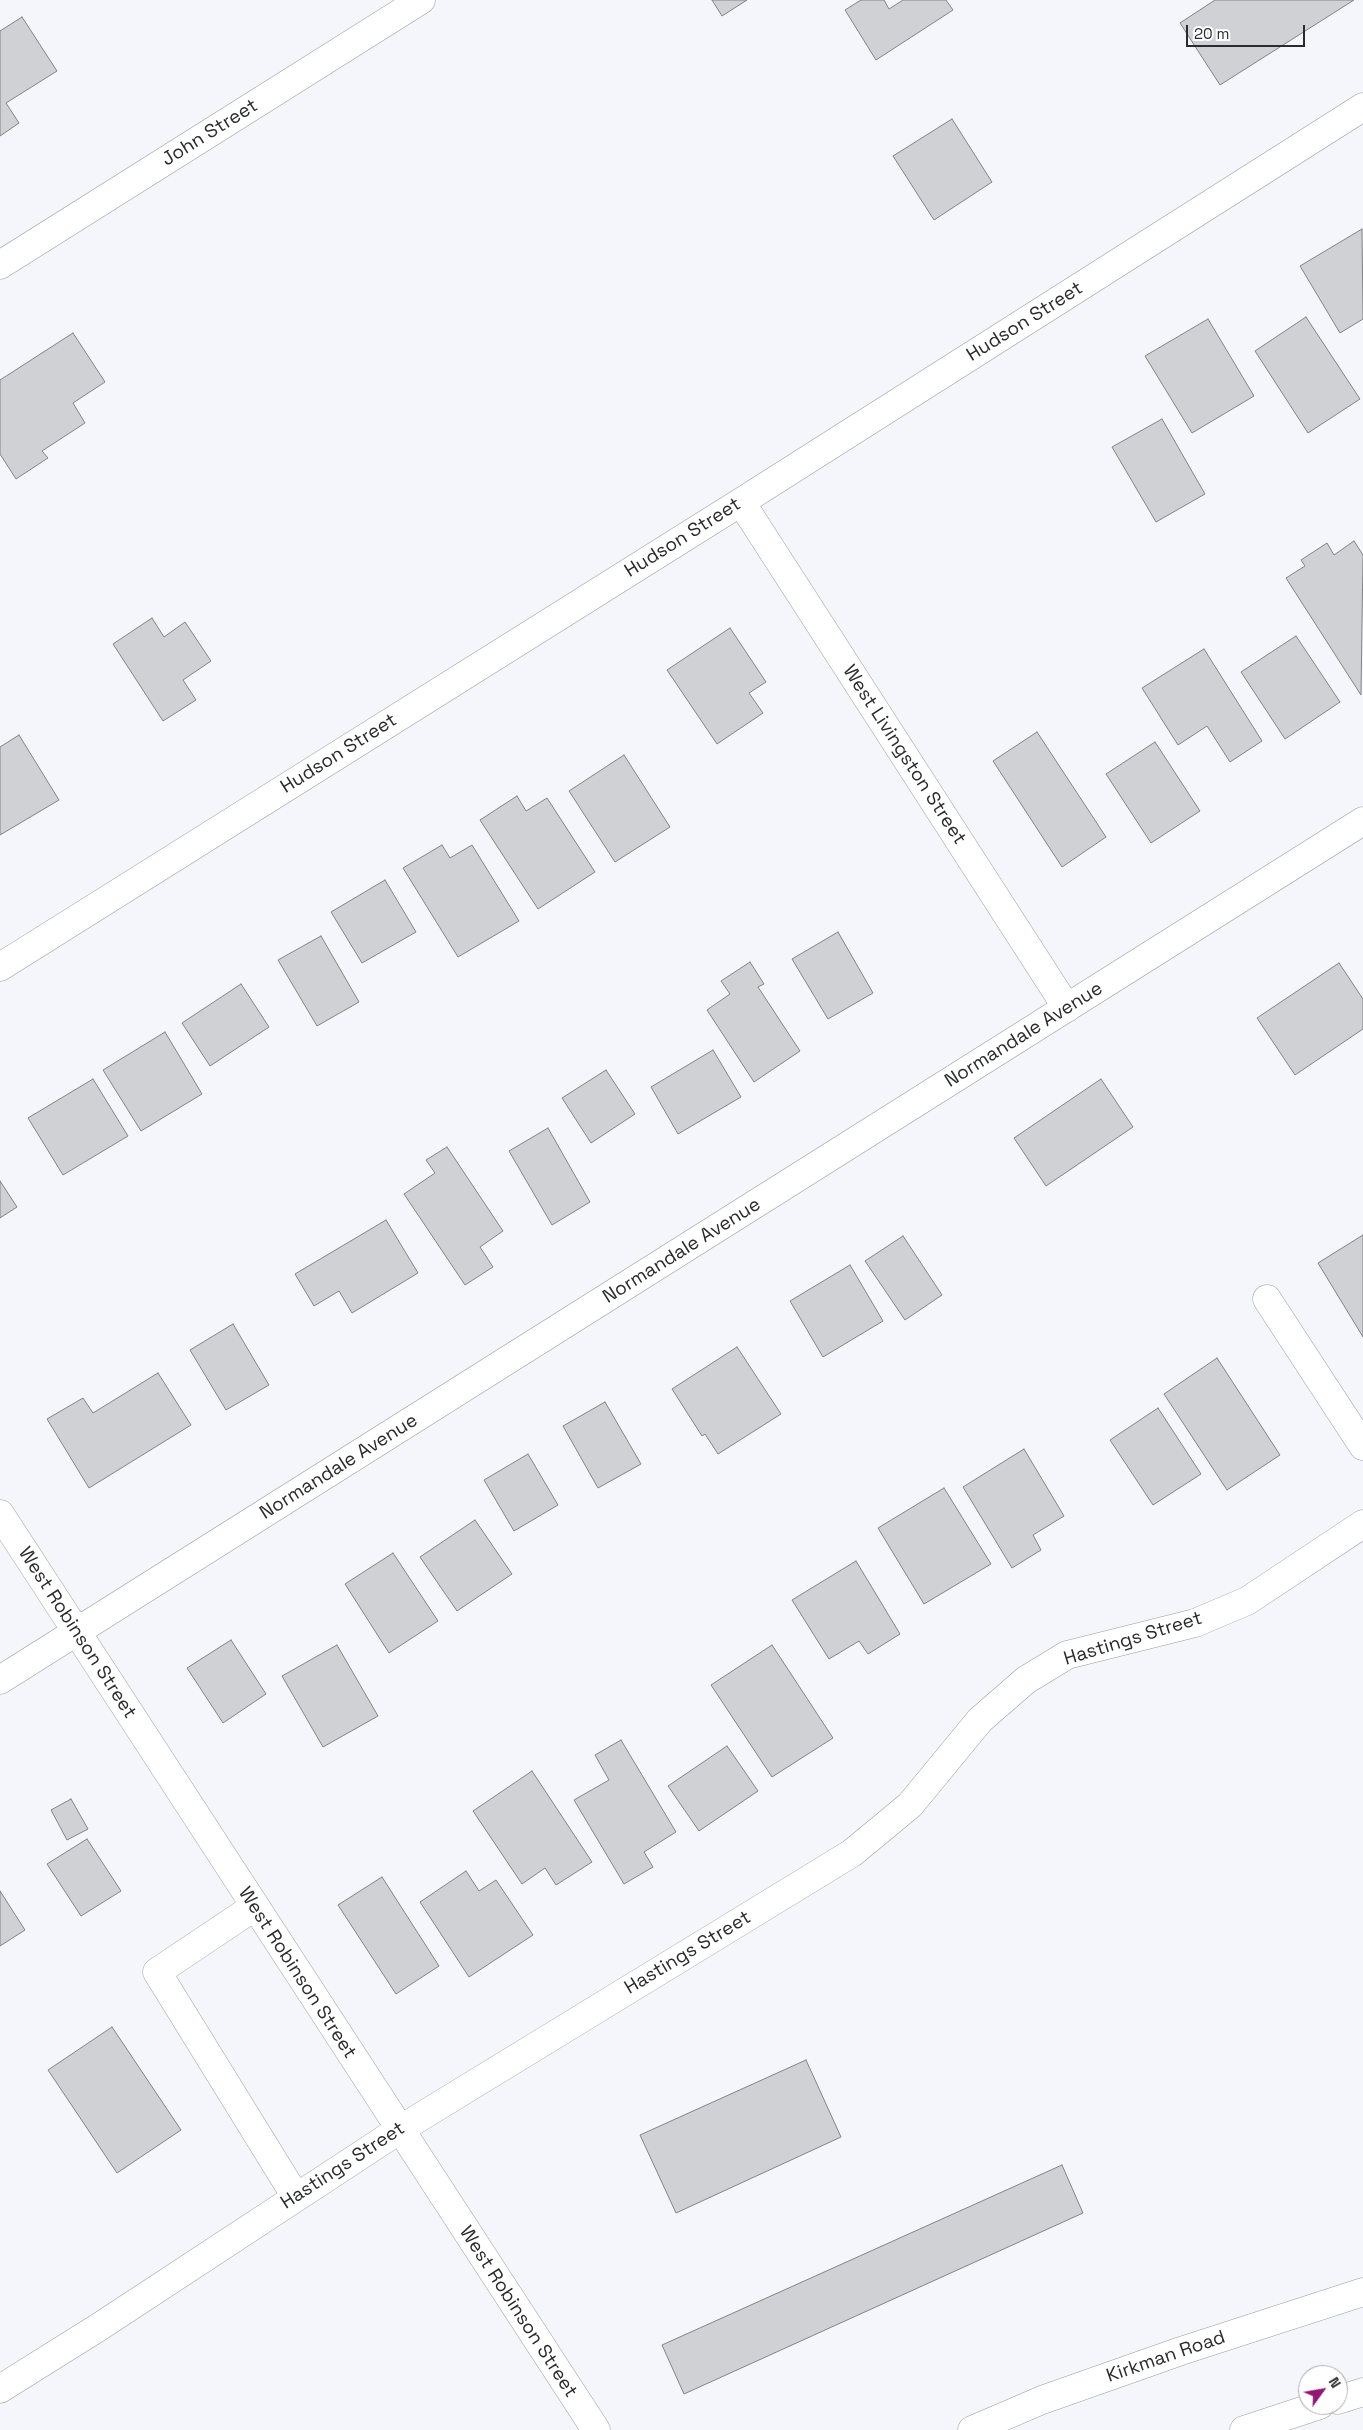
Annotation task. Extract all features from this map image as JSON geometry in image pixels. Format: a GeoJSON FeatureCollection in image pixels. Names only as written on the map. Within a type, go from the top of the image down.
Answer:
{"type":"FeatureCollection","features":[{"type":"Feature","properties":{"kind":"street","name":"John Street"},"geometry":{"type":"LineString","coordinates":[[0,265],[418,1]]}},
{"type":"Feature","properties":{"kind":"street","name":"Hudson Street"},"geometry":{"type":"LineString","coordinates":[[0,967],[741,502],[1363,107]]}},
{"type":"Feature","properties":{"kind":"street","name":"West Livingston Street"},"geometry":{"type":"LineString","coordinates":[[741,502],[1068,1008]]}},
{"type":"Feature","properties":{"kind":"street","name":"Normandale Avenue"},"geometry":{"type":"LineString","coordinates":[[0,1680],[1363,821]]}},
{"type":"Feature","properties":{"kind":"street"},"geometry":{"type":"LineString","coordinates":[[1267,1299],[1363,1446]]}},
{"type":"Feature","properties":{"kind":"street","name":"West Robinson Street"},"geometry":{"type":"LineString","coordinates":[[0,1514],[399,2130],[596,2430]]}},
{"type":"Feature","properties":{"kind":"street","name":"Hastings Street"},"geometry":{"type":"LineString","coordinates":[[0,2389],[99,2327],[399,2130],[852,1852],[910,1805],[980,1720],[1026,1680],[1067,1656],[1195,1623],[1246,1601],[1363,1524]]}},
{"type":"Feature","properties":{"kind":"street"},"geometry":{"type":"LineString","coordinates":[[254,1907],[157,1972],[296,2197]]}},
{"type":"Feature","properties":{"kind":"street","name":"Kirkman Road"},"geometry":{"type":"LineString","coordinates":[[972,2430],[1042,2400],[1181,2351],[1363,2292]]}},
{"type":"Feature","properties":{"kind":"street"},"geometry":{"type":"LineString","coordinates":[[1348,2397],[1363,2392]]}},
{"type":"Feature","properties":{"kind":"street"},"geometry":{"type":"LineString","coordinates":[[1244,2430],[1298,2412]]}},
{"type":"Feature","properties":{"kind":"building"},"geometry":{"type":"Polygon","coordinates":[[[712,0],[747,0],[722,16],[712,0]]]}},
{"type":"Feature","properties":{"kind":"building"},"geometry":{"type":"Polygon","coordinates":[[[861,0],[884,0],[889,9],[903,0],[946,0],[953,10],[876,60],[845,10],[861,0]]]}},
{"type":"Feature","properties":{"kind":"building"},"geometry":{"type":"Polygon","coordinates":[[[1215,0],[1354,0],[1220,85],[1180,23],[1215,0]]]}},
{"type":"Feature","properties":{"kind":"building"},"geometry":{"type":"Polygon","coordinates":[[[22,17],[57,71],[6,103],[19,123],[0,136],[0,31],[22,17]]]}},
{"type":"Feature","properties":{"kind":"building"},"geometry":{"type":"Polygon","coordinates":[[[952,119],[992,182],[934,220],[893,156],[952,119]]]}},
{"type":"Feature","properties":{"kind":"building"},"geometry":{"type":"Polygon","coordinates":[[[1362,229],[1363,319],[1340,333],[1300,266],[1362,229]]]}},
{"type":"Feature","properties":{"kind":"building"},"geometry":{"type":"Polygon","coordinates":[[[1306,317],[1360,399],[1308,433],[1255,351],[1306,317]]]}},
{"type":"Feature","properties":{"kind":"building"},"geometry":{"type":"Polygon","coordinates":[[[1208,319],[1254,396],[1192,433],[1145,356],[1208,319]]]}},
{"type":"Feature","properties":{"kind":"building"},"geometry":{"type":"Polygon","coordinates":[[[73,333],[105,382],[73,403],[85,423],[42,451],[48,458],[16,479],[0,454],[0,380],[73,333]]]}},
{"type":"Feature","properties":{"kind":"building"},"geometry":{"type":"Polygon","coordinates":[[[1162,419],[1205,494],[1156,522],[1112,447],[1162,419]]]}},
{"type":"Feature","properties":{"kind":"building"},"geometry":{"type":"Polygon","coordinates":[[[1354,541],[1363,555],[1361,695],[1286,578],[1305,566],[1301,560],[1327,543],[1334,555],[1354,541]]]}},
{"type":"Feature","properties":{"kind":"building"},"geometry":{"type":"Polygon","coordinates":[[[152,618],[164,637],[185,622],[211,661],[183,680],[196,700],[163,721],[113,644],[152,618]]]}},
{"type":"Feature","properties":{"kind":"building"},"geometry":{"type":"Polygon","coordinates":[[[730,628],[766,682],[749,693],[763,713],[717,744],[667,670],[730,628]]]}},
{"type":"Feature","properties":{"kind":"building"},"geometry":{"type":"Polygon","coordinates":[[[1296,636],[1340,702],[1285,739],[1241,672],[1296,636]]]}},
{"type":"Feature","properties":{"kind":"building"},"geometry":{"type":"Polygon","coordinates":[[[1204,649],[1262,741],[1230,762],[1207,726],[1178,745],[1142,688],[1204,649]]]}},
{"type":"Feature","properties":{"kind":"building"},"geometry":{"type":"Polygon","coordinates":[[[1037,732],[1106,837],[1062,867],[993,761],[1037,732]]]}},
{"type":"Feature","properties":{"kind":"building"},"geometry":{"type":"Polygon","coordinates":[[[19,735],[59,800],[0,835],[0,747],[19,735]]]}},
{"type":"Feature","properties":{"kind":"building"},"geometry":{"type":"Polygon","coordinates":[[[1155,742],[1200,811],[1151,843],[1106,774],[1155,742]]]}},
{"type":"Feature","properties":{"kind":"building"},"geometry":{"type":"Polygon","coordinates":[[[624,755],[670,827],[615,862],[569,791],[624,755]]]}},
{"type":"Feature","properties":{"kind":"building"},"geometry":{"type":"Polygon","coordinates":[[[517,796],[526,811],[547,798],[595,872],[538,909],[480,820],[517,796]]]}},
{"type":"Feature","properties":{"kind":"building"},"geometry":{"type":"Polygon","coordinates":[[[442,845],[450,858],[472,845],[519,921],[458,957],[403,868],[442,845]]]}},
{"type":"Feature","properties":{"kind":"building"},"geometry":{"type":"Polygon","coordinates":[[[385,880],[416,932],[362,963],[331,912],[385,880]]]}},
{"type":"Feature","properties":{"kind":"building"},"geometry":{"type":"Polygon","coordinates":[[[838,932],[873,993],[828,1019],[792,959],[838,932]]]}},
{"type":"Feature","properties":{"kind":"building"},"geometry":{"type":"Polygon","coordinates":[[[321,936],[359,1002],[317,1026],[278,960],[321,936]]]}},
{"type":"Feature","properties":{"kind":"building"},"geometry":{"type":"Polygon","coordinates":[[[750,962],[764,984],[758,987],[800,1051],[754,1082],[707,1010],[730,994],[721,981],[750,962]]]}},
{"type":"Feature","properties":{"kind":"building"},"geometry":{"type":"Polygon","coordinates":[[[1339,963],[1363,999],[1363,1029],[1295,1075],[1257,1018],[1339,963]]]}},
{"type":"Feature","properties":{"kind":"building"},"geometry":{"type":"Polygon","coordinates":[[[241,984],[269,1027],[210,1066],[182,1023],[241,984]]]}},
{"type":"Feature","properties":{"kind":"building"},"geometry":{"type":"Polygon","coordinates":[[[165,1032],[202,1094],[141,1131],[103,1070],[165,1032]]]}},
{"type":"Feature","properties":{"kind":"building"},"geometry":{"type":"Polygon","coordinates":[[[713,1050],[741,1097],[678,1134],[651,1087],[713,1050]]]}},
{"type":"Feature","properties":{"kind":"building"},"geometry":{"type":"Polygon","coordinates":[[[606,1070],[635,1114],[591,1143],[562,1098],[606,1070]]]}},
{"type":"Feature","properties":{"kind":"building"},"geometry":{"type":"Polygon","coordinates":[[[93,1079],[128,1136],[63,1175],[28,1118],[93,1079]]]}},
{"type":"Feature","properties":{"kind":"building"},"geometry":{"type":"Polygon","coordinates":[[[1101,1079],[1133,1127],[1046,1186],[1014,1138],[1101,1079]]]}},
{"type":"Feature","properties":{"kind":"building"},"geometry":{"type":"Polygon","coordinates":[[[548,1128],[590,1202],[552,1225],[509,1151],[548,1128]]]}},
{"type":"Feature","properties":{"kind":"building"},"geometry":{"type":"Polygon","coordinates":[[[447,1147],[503,1231],[480,1247],[493,1267],[465,1285],[404,1194],[435,1173],[426,1160],[447,1147]]]}},
{"type":"Feature","properties":{"kind":"building"},"geometry":{"type":"Polygon","coordinates":[[[0,1181],[17,1207],[0,1218],[0,1181]]]}},
{"type":"Feature","properties":{"kind":"building"},"geometry":{"type":"Polygon","coordinates":[[[386,1220],[418,1273],[352,1313],[339,1291],[314,1306],[295,1274],[386,1220]]]}},
{"type":"Feature","properties":{"kind":"building"},"geometry":{"type":"Polygon","coordinates":[[[1363,1235],[1363,1337],[1318,1263],[1363,1235]]]}},
{"type":"Feature","properties":{"kind":"building"},"geometry":{"type":"Polygon","coordinates":[[[903,1236],[942,1295],[905,1320],[865,1261],[903,1236]]]}},
{"type":"Feature","properties":{"kind":"building"},"geometry":{"type":"Polygon","coordinates":[[[850,1265],[883,1321],[823,1357],[790,1301],[850,1265]]]}},
{"type":"Feature","properties":{"kind":"building"},"geometry":{"type":"Polygon","coordinates":[[[233,1324],[269,1385],[226,1410],[190,1350],[233,1324]]]}},
{"type":"Feature","properties":{"kind":"building"},"geometry":{"type":"Polygon","coordinates":[[[737,1347],[781,1414],[718,1454],[705,1434],[702,1436],[672,1389],[737,1347]]]}},
{"type":"Feature","properties":{"kind":"building"},"geometry":{"type":"Polygon","coordinates":[[[1217,1358],[1280,1455],[1227,1490],[1164,1394],[1217,1358]]]}},
{"type":"Feature","properties":{"kind":"building"},"geometry":{"type":"Polygon","coordinates":[[[158,1373],[191,1425],[89,1488],[47,1419],[83,1398],[93,1413],[158,1373]]]}},
{"type":"Feature","properties":{"kind":"building"},"geometry":{"type":"Polygon","coordinates":[[[605,1402],[641,1464],[598,1488],[563,1426],[605,1402]]]}},
{"type":"Feature","properties":{"kind":"building"},"geometry":{"type":"Polygon","coordinates":[[[1158,1408],[1201,1474],[1153,1505],[1110,1440],[1158,1408]]]}},
{"type":"Feature","properties":{"kind":"building"},"geometry":{"type":"Polygon","coordinates":[[[1024,1449],[1064,1516],[1033,1535],[1041,1550],[1012,1568],[963,1487],[1024,1449]]]}},
{"type":"Feature","properties":{"kind":"building"},"geometry":{"type":"Polygon","coordinates":[[[528,1454],[558,1505],[514,1531],[484,1480],[528,1454]]]}},
{"type":"Feature","properties":{"kind":"building"},"geometry":{"type":"Polygon","coordinates":[[[944,1488],[991,1564],[924,1604],[878,1528],[944,1488]]]}},
{"type":"Feature","properties":{"kind":"building"},"geometry":{"type":"Polygon","coordinates":[[[475,1520],[512,1574],[457,1611],[420,1557],[475,1520]]]}},
{"type":"Feature","properties":{"kind":"building"},"geometry":{"type":"Polygon","coordinates":[[[393,1553],[438,1621],[389,1653],[345,1584],[393,1553]]]}},
{"type":"Feature","properties":{"kind":"building"},"geometry":{"type":"Polygon","coordinates":[[[856,1561],[900,1634],[868,1654],[859,1641],[829,1659],[792,1600],[856,1561]]]}},
{"type":"Feature","properties":{"kind":"building"},"geometry":{"type":"Polygon","coordinates":[[[231,1640],[266,1694],[223,1723],[187,1668],[231,1640]]]}},
{"type":"Feature","properties":{"kind":"building"},"geometry":{"type":"Polygon","coordinates":[[[337,1645],[378,1716],[323,1747],[282,1676],[337,1645]]]}},
{"type":"Feature","properties":{"kind":"building"},"geometry":{"type":"Polygon","coordinates":[[[772,1645],[833,1738],[772,1777],[711,1685],[772,1645]]]}},
{"type":"Feature","properties":{"kind":"building"},"geometry":{"type":"Polygon","coordinates":[[[621,1740],[676,1832],[644,1852],[653,1867],[624,1884],[574,1800],[609,1780],[595,1755],[621,1740]]]}},
{"type":"Feature","properties":{"kind":"building"},"geometry":{"type":"Polygon","coordinates":[[[727,1746],[758,1791],[699,1831],[668,1786],[727,1746]]]}},
{"type":"Feature","properties":{"kind":"building"},"geometry":{"type":"Polygon","coordinates":[[[532,1771],[592,1862],[556,1885],[545,1868],[522,1884],[473,1811],[532,1771]]]}},
{"type":"Feature","properties":{"kind":"building"},"geometry":{"type":"Polygon","coordinates":[[[71,1799],[88,1829],[67,1840],[51,1810],[71,1799]]]}},
{"type":"Feature","properties":{"kind":"building"},"geometry":{"type":"Polygon","coordinates":[[[87,1839],[121,1891],[81,1916],[47,1864],[87,1839]]]}},
{"type":"Feature","properties":{"kind":"building"},"geometry":{"type":"Polygon","coordinates":[[[466,1871],[479,1891],[496,1880],[533,1935],[469,1977],[420,1902],[466,1871]]]}},
{"type":"Feature","properties":{"kind":"building"},"geometry":{"type":"Polygon","coordinates":[[[382,1877],[439,1966],[396,1994],[338,1905],[382,1877]]]}},
{"type":"Feature","properties":{"kind":"building"},"geometry":{"type":"Polygon","coordinates":[[[0,1891],[25,1930],[0,1946],[0,1891]]]}},
{"type":"Feature","properties":{"kind":"building"},"geometry":{"type":"Polygon","coordinates":[[[112,2027],[181,2130],[117,2173],[48,2070],[112,2027]]]}},
{"type":"Feature","properties":{"kind":"building"},"geometry":{"type":"Polygon","coordinates":[[[806,2060],[841,2137],[676,2213],[640,2135],[806,2060]]]}},
{"type":"Feature","properties":{"kind":"building"},"geometry":{"type":"Polygon","coordinates":[[[1062,2165],[1083,2213],[684,2394],[662,2345],[1062,2165]]]}}]}
